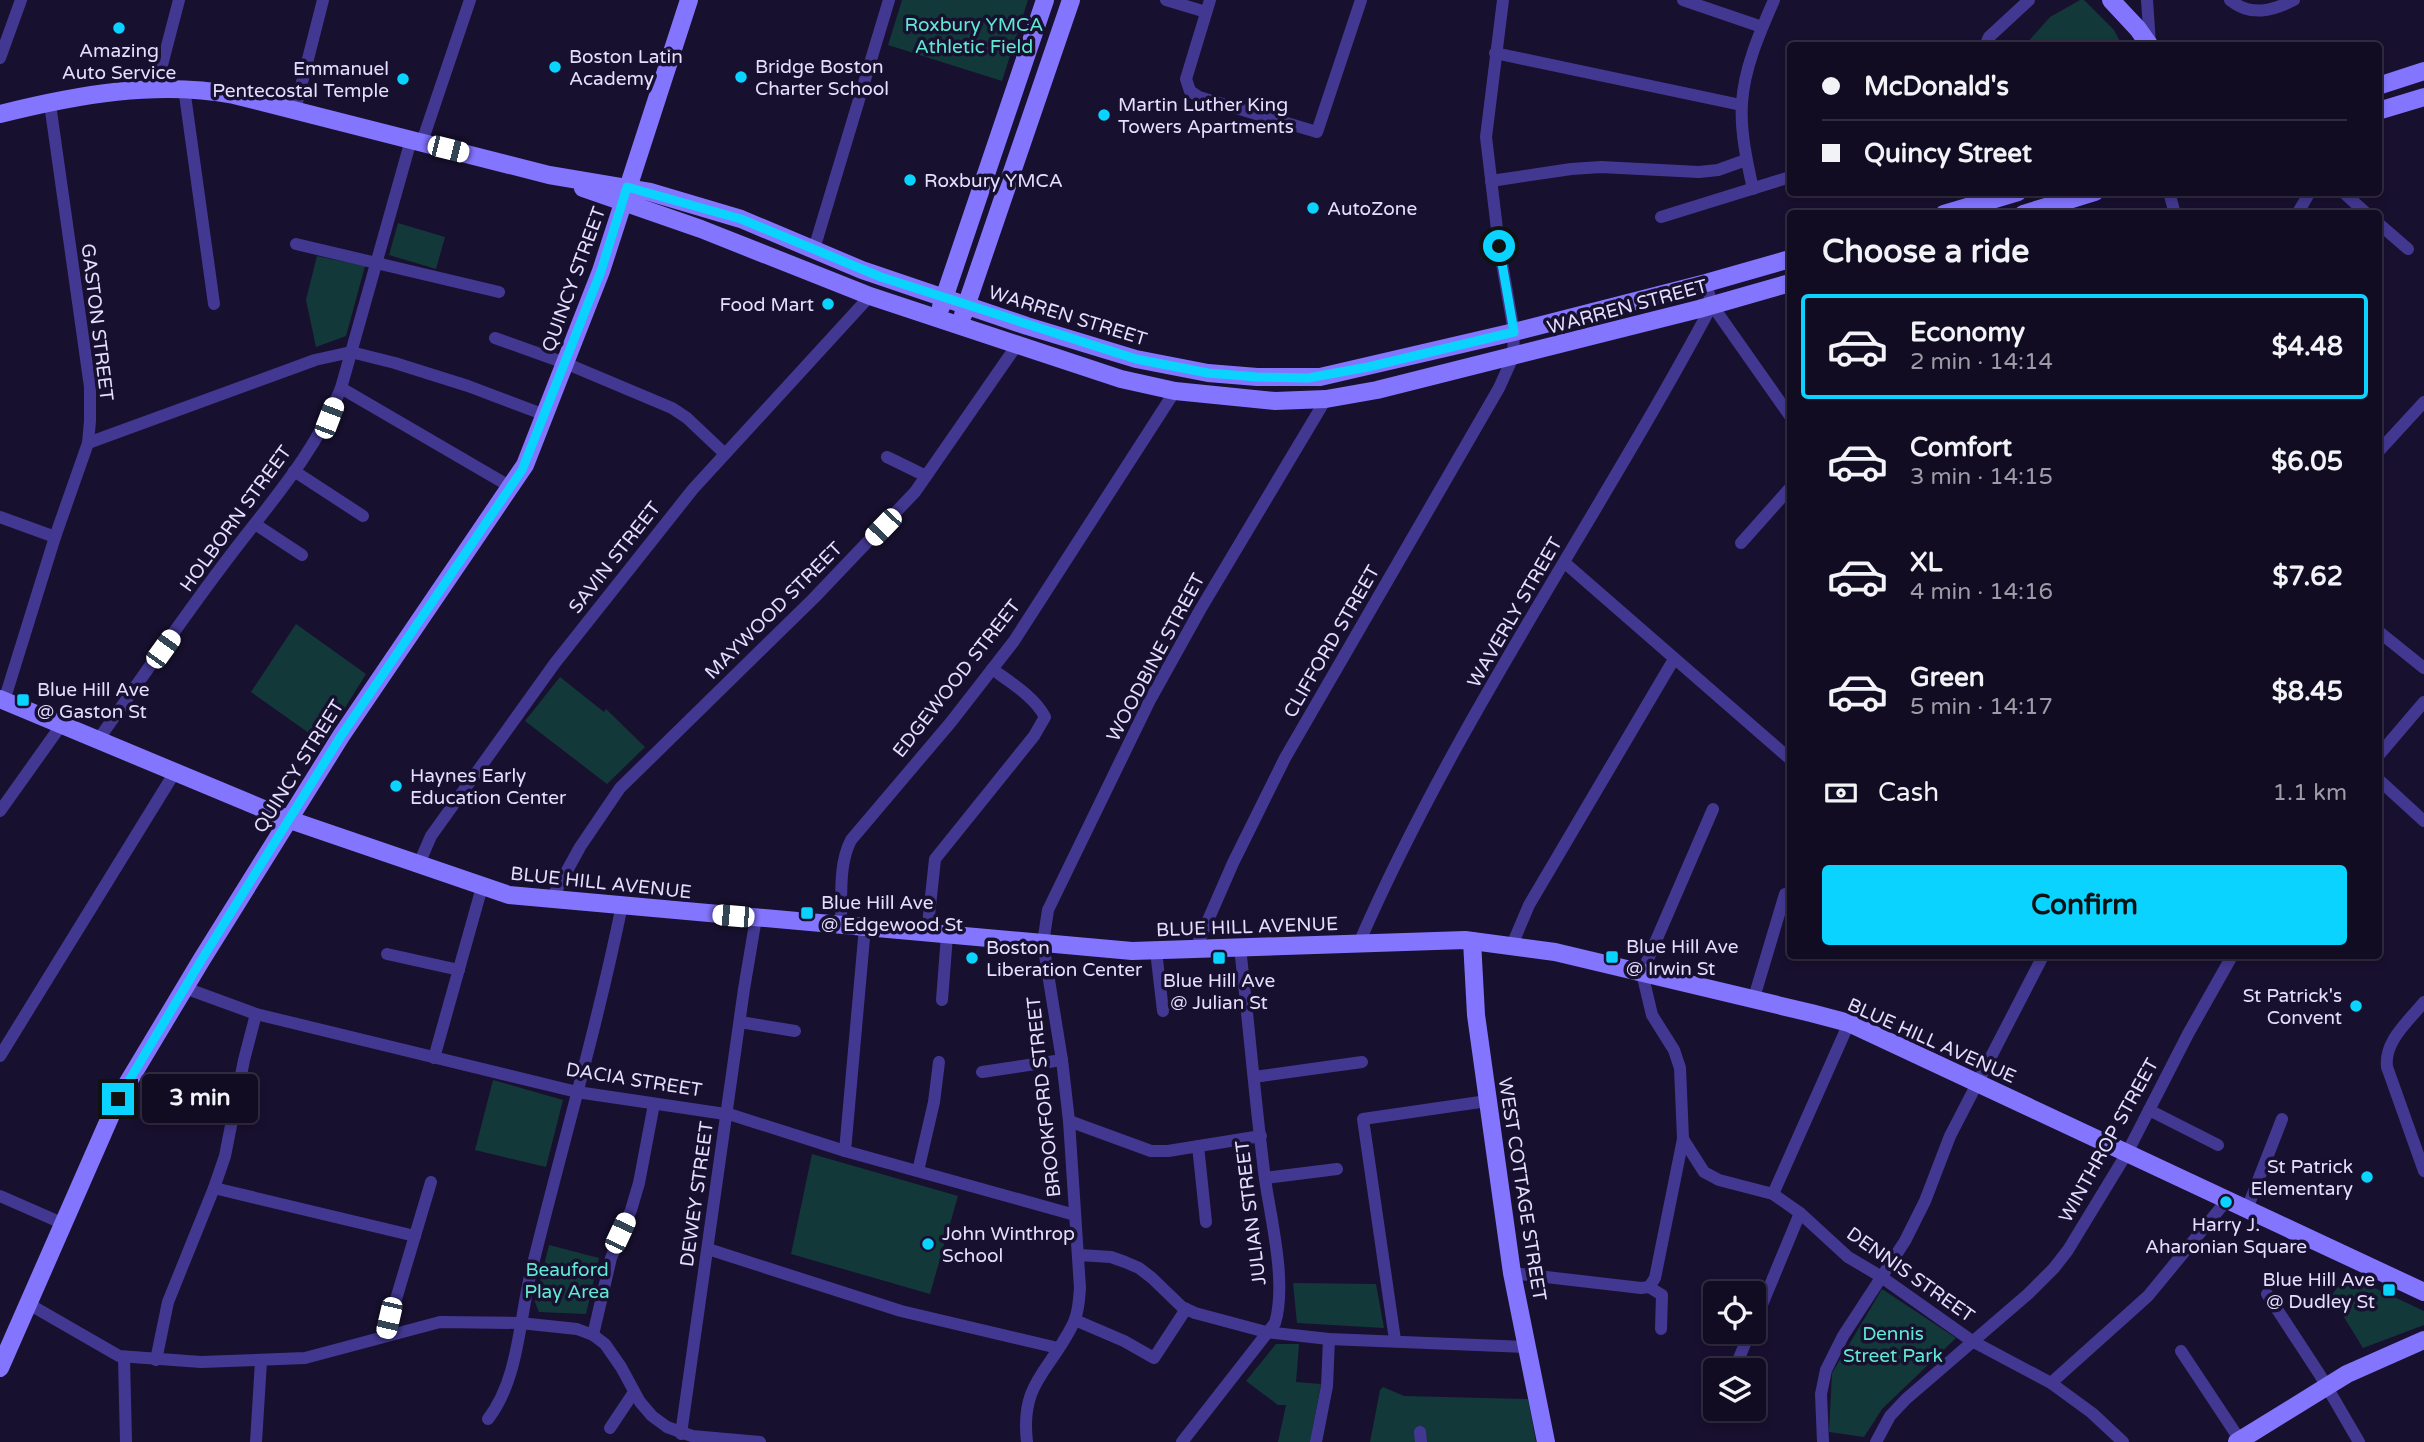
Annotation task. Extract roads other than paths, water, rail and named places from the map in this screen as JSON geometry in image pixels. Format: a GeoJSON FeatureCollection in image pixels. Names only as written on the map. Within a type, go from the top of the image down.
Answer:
{"type":"FeatureCollection","features":[{"type":"Feature","properties":{"kind":"main road","name":"QUINCY STREET"},"geometry":{"type":"LineString","coordinates":[[0,1368],[4,1348],[64,1224],[118,1099],[369,694],[525,465],[601,271],[689,0]]}},
{"type":"Feature","properties":{"kind":"main road"},"geometry":{"type":"LineString","coordinates":[[937,317],[1045,0]]}},
{"type":"Feature","properties":{"kind":"main road"},"geometry":{"type":"LineString","coordinates":[[959,325],[1071,0]]}},
{"type":"Feature","properties":{"kind":"main road"},"geometry":{"type":"LineString","coordinates":[[2111,0],[2147,42]]}},
{"type":"Feature","properties":{"kind":"main road"},"geometry":{"type":"LineString","coordinates":[[2382,85],[2424,71]]}},
{"type":"Feature","properties":{"kind":"main road","name":"WARREN STREET"},"geometry":{"type":"LineString","coordinates":[[0,114],[156,88],[184,88],[234,95],[625,195],[733,217],[881,277],[1136,359],[1174,368],[1257,377],[1320,377],[1514,332],[1706,283],[1787,259]]}},
{"type":"Feature","properties":{"kind":"main road"},"geometry":{"type":"LineString","coordinates":[[2382,110],[2424,97]]}},
{"type":"Feature","properties":{"kind":"main road","name":"WARREN STREET"},"geometry":{"type":"LineString","coordinates":[[625,195],[690,225],[870,296],[1121,379],[1175,391],[1255,400],[1326,399],[1377,390],[1513,357],[1787,284]]}},
{"type":"Feature","properties":{"kind":"main road"},"geometry":{"type":"LineString","coordinates":[[1957,210],[2005,196]]}},
{"type":"Feature","properties":{"kind":"main road"},"geometry":{"type":"LineString","coordinates":[[2036,210],[2082,196]]}},
{"type":"Feature","properties":{"kind":"main road","name":"BLUE HILL AVENUE"},"geometry":{"type":"LineString","coordinates":[[2,700],[290,820],[509,895],[1102,949],[1195,950],[1472,941],[1555,952],[1849,1023],[2424,1292]]}},
{"type":"Feature","properties":{"kind":"main road","name":"WEST COTTAGE STREET"},"geometry":{"type":"LineString","coordinates":[[1472,941],[1476,1014],[1512,1273],[1546,1442]]}},
{"type":"Feature","properties":{"kind":"main road"},"geometry":{"type":"LineString","coordinates":[[2244,1440],[2326,1386],[2424,1340]]}},
{"type":"Feature","properties":{"kind":"street"},"geometry":{"type":"LineString","coordinates":[[0,58],[21,0]]}},
{"type":"Feature","properties":{"kind":"street"},"geometry":{"type":"LineString","coordinates":[[156,88],[179,0]]}},
{"type":"Feature","properties":{"kind":"street"},"geometry":{"type":"LineString","coordinates":[[295,110],[323,0]]}},
{"type":"Feature","properties":{"kind":"street","name":"HOLBORN STREET"},"geometry":{"type":"LineString","coordinates":[[98,740],[320,435],[341,388],[376,264],[416,141],[470,0]]}},
{"type":"Feature","properties":{"kind":"street"},"geometry":{"type":"LineString","coordinates":[[814,249],[888,0]]}},
{"type":"Feature","properties":{"kind":"street"},"geometry":{"type":"LineString","coordinates":[[1166,0],[1208,6],[1186,79],[1190,91],[1199,97],[1317,132],[1361,0]]}},
{"type":"Feature","properties":{"kind":"street"},"geometry":{"type":"LineString","coordinates":[[1503,0],[1486,137],[1499,246],[1514,332],[1513,357]]}},
{"type":"Feature","properties":{"kind":"street"},"geometry":{"type":"LineString","coordinates":[[1683,0],[1762,27]]}},
{"type":"Feature","properties":{"kind":"street"},"geometry":{"type":"LineString","coordinates":[[1754,189],[1746,160],[1741,105],[1745,80],[1774,0]]}},
{"type":"Feature","properties":{"kind":"street"},"geometry":{"type":"LineString","coordinates":[[1987,42],[2029,0]]}},
{"type":"Feature","properties":{"kind":"street"},"geometry":{"type":"LineString","coordinates":[[2147,0],[2150,42]]}},
{"type":"Feature","properties":{"kind":"street"},"geometry":{"type":"LineString","coordinates":[[2230,0],[2252,11],[2270,11],[2294,0]]}},
{"type":"Feature","properties":{"kind":"street"},"geometry":{"type":"LineString","coordinates":[[1495,53],[1741,105]]}},
{"type":"Feature","properties":{"kind":"street"},"geometry":{"type":"LineString","coordinates":[[184,88],[214,304]]}},
{"type":"Feature","properties":{"kind":"street","name":"GASTON STREET"},"geometry":{"type":"LineString","coordinates":[[2,700],[88,443],[90,421],[90,387],[50,104]]}},
{"type":"Feature","properties":{"kind":"street"},"geometry":{"type":"LineString","coordinates":[[1491,181],[1601,167],[1708,171],[1746,160]]}},
{"type":"Feature","properties":{"kind":"street"},"geometry":{"type":"LineString","coordinates":[[1661,217],[1787,178]]}},
{"type":"Feature","properties":{"kind":"street"},"geometry":{"type":"LineString","coordinates":[[2347,196],[2363,210]]}},
{"type":"Feature","properties":{"kind":"street"},"geometry":{"type":"LineString","coordinates":[[2382,226],[2408,249]]}},
{"type":"Feature","properties":{"kind":"street"},"geometry":{"type":"LineString","coordinates":[[296,244],[499,292]]}},
{"type":"Feature","properties":{"kind":"street"},"geometry":{"type":"LineString","coordinates":[[1706,283],[1712,305],[1787,412]]}},
{"type":"Feature","properties":{"kind":"street","name":"SAVIN STREET"},"geometry":{"type":"LineString","coordinates":[[418,866],[431,836],[555,663],[723,453],[870,296]]}},
{"type":"Feature","properties":{"kind":"street","name":"WAVERLY STREET"},"geometry":{"type":"LineString","coordinates":[[1359,943],[1406,841],[1437,782],[1663,397],[1712,305]]}},
{"type":"Feature","properties":{"kind":"street"},"geometry":{"type":"LineString","coordinates":[[495,338],[565,363],[672,408],[687,418],[723,453]]}},
{"type":"Feature","properties":{"kind":"street","name":"MAYWOOD STREET"},"geometry":{"type":"LineString","coordinates":[[552,898],[580,847],[621,788],[814,598],[895,514],[926,476],[1017,345]]}},
{"type":"Feature","properties":{"kind":"street"},"geometry":{"type":"LineString","coordinates":[[88,443],[315,360],[351,352],[468,386],[535,414],[545,415]]}},
{"type":"Feature","properties":{"kind":"street","name":"CLIFFORD STREET"},"geometry":{"type":"LineString","coordinates":[[1195,950],[1227,875],[1285,758],[1499,388],[1513,357]]}},
{"type":"Feature","properties":{"kind":"street"},"geometry":{"type":"LineString","coordinates":[[341,388],[511,487]]}},
{"type":"Feature","properties":{"kind":"street","name":"EDGEWOOD STREET"},"geometry":{"type":"LineString","coordinates":[[841,925],[843,866],[851,840],[951,722],[1014,641],[1175,391]]}},
{"type":"Feature","properties":{"kind":"street","name":"WOODBINE STREET"},"geometry":{"type":"LineString","coordinates":[[1043,943],[1048,911],[1150,700],[1200,610],[1326,399]]}},
{"type":"Feature","properties":{"kind":"street"},"geometry":{"type":"LineString","coordinates":[[2382,448],[2424,402]]}},
{"type":"Feature","properties":{"kind":"street"},"geometry":{"type":"LineString","coordinates":[[887,457],[926,476]]}},
{"type":"Feature","properties":{"kind":"street"},"geometry":{"type":"LineString","coordinates":[[294,471],[363,516]]}},
{"type":"Feature","properties":{"kind":"street"},"geometry":{"type":"LineString","coordinates":[[1741,543],[1787,491]]}},
{"type":"Feature","properties":{"kind":"street"},"geometry":{"type":"LineString","coordinates":[[0,517],[55,537]]}},
{"type":"Feature","properties":{"kind":"street"},"geometry":{"type":"LineString","coordinates":[[255,524],[302,555]]}},
{"type":"Feature","properties":{"kind":"street"},"geometry":{"type":"LineString","coordinates":[[1565,563],[1787,756]]}},
{"type":"Feature","properties":{"kind":"street"},"geometry":{"type":"LineString","coordinates":[[2382,634],[2424,668]]}},
{"type":"Feature","properties":{"kind":"street"},"geometry":{"type":"LineString","coordinates":[[1512,945],[1529,905],[1674,659]]}},
{"type":"Feature","properties":{"kind":"street"},"geometry":{"type":"LineString","coordinates":[[927,934],[935,859],[1034,736],[1045,718],[1018,688],[992,669]]}},
{"type":"Feature","properties":{"kind":"street"},"geometry":{"type":"LineString","coordinates":[[2382,751],[2424,702]]}},
{"type":"Feature","properties":{"kind":"street"},"geometry":{"type":"LineString","coordinates":[[0,811],[62,724]]}},
{"type":"Feature","properties":{"kind":"street"},"geometry":{"type":"LineString","coordinates":[[0,1056],[175,772]]}},
{"type":"Feature","properties":{"kind":"street"},"geometry":{"type":"LineString","coordinates":[[2382,783],[2424,821]]}},
{"type":"Feature","properties":{"kind":"street"},"geometry":{"type":"LineString","coordinates":[[1649,1287],[1655,1278],[1683,1139],[1680,1068],[1674,1050],[1652,1015],[1643,973],[1713,809]]}},
{"type":"Feature","properties":{"kind":"street"},"geometry":{"type":"LineString","coordinates":[[434,1058],[482,887]]}},
{"type":"Feature","properties":{"kind":"street"},"geometry":{"type":"LineString","coordinates":[[1753,1000],[1785,894]]}},
{"type":"Feature","properties":{"kind":"street"},"geometry":{"type":"LineString","coordinates":[[488,1419],[497,1407],[514,1358],[520,1323],[622,905]]}},
{"type":"Feature","properties":{"kind":"street","name":"DEWEY STREET"},"geometry":{"type":"LineString","coordinates":[[681,1434],[756,918]]}},
{"type":"Feature","properties":{"kind":"street"},"geometry":{"type":"LineString","coordinates":[[845,1151],[864,927]]}},
{"type":"Feature","properties":{"kind":"street"},"geometry":{"type":"LineString","coordinates":[[942,1000],[947,935]]}},
{"type":"Feature","properties":{"kind":"street","name":"BROOKFORD STREET"},"geometry":{"type":"LineString","coordinates":[[1027,1442],[1025,1422],[1028,1400],[1034,1385],[1075,1320],[1079,1307],[1079,1255],[1069,1121],[1043,943]]}},
{"type":"Feature","properties":{"kind":"street","name":"JULIAN STREET"},"geometry":{"type":"LineString","coordinates":[[1182,1442],[1275,1323],[1279,1310],[1279,1290],[1240,948]]}},
{"type":"Feature","properties":{"kind":"street"},"geometry":{"type":"LineString","coordinates":[[1156,950],[1163,1011]]}},
{"type":"Feature","properties":{"kind":"street"},"geometry":{"type":"LineString","coordinates":[[387,954],[459,970]]}},
{"type":"Feature","properties":{"kind":"street"},"geometry":{"type":"LineString","coordinates":[[1823,1442],[1821,1394],[1826,1370],[1843,1336],[1905,1241],[1976,1082],[2041,959]]}},
{"type":"Feature","properties":{"kind":"street","name":"WINTHROP STREET"},"geometry":{"type":"LineString","coordinates":[[1877,1442],[1890,1416],[2054,1268],[2094,1210],[2127,1153],[2230,959]]}},
{"type":"Feature","properties":{"kind":"street","name":"DACIA STREET"},"geometry":{"type":"LineString","coordinates":[[185,988],[256,1014],[577,1092],[728,1114],[845,1151],[1075,1215]]}},
{"type":"Feature","properties":{"kind":"street"},"geometry":{"type":"LineString","coordinates":[[2424,1002],[2389,1045],[2385,1055],[2424,1171]]}},
{"type":"Feature","properties":{"kind":"street"},"geometry":{"type":"LineString","coordinates":[[156,1360],[168,1302],[225,1156],[256,1014]]}},
{"type":"Feature","properties":{"kind":"street"},"geometry":{"type":"LineString","coordinates":[[740,1022],[794,1031]]}},
{"type":"Feature","properties":{"kind":"street"},"geometry":{"type":"LineString","coordinates":[[1773,1194],[1849,1023]]}},
{"type":"Feature","properties":{"kind":"street"},"geometry":{"type":"LineString","coordinates":[[982,1072],[1062,1060]]}},
{"type":"Feature","properties":{"kind":"street"},"geometry":{"type":"LineString","coordinates":[[918,1171],[934,1102],[939,1062]]}},
{"type":"Feature","properties":{"kind":"street"},"geometry":{"type":"LineString","coordinates":[[1254,1077],[1362,1062]]}},
{"type":"Feature","properties":{"kind":"street"},"geometry":{"type":"LineString","coordinates":[[1395,1340],[1363,1119],[1487,1101]]}},
{"type":"Feature","properties":{"kind":"street"},"geometry":{"type":"LineString","coordinates":[[593,1335],[611,1258],[631,1210],[639,1182],[654,1104]]}},
{"type":"Feature","properties":{"kind":"street"},"geometry":{"type":"LineString","coordinates":[[2149,1110],[2218,1145]]}},
{"type":"Feature","properties":{"kind":"street"},"geometry":{"type":"LineString","coordinates":[[2247,1209],[2283,1119]]}},
{"type":"Feature","properties":{"kind":"street"},"geometry":{"type":"LineString","coordinates":[[1069,1121],[1151,1151],[1261,1136]]}},
{"type":"Feature","properties":{"kind":"street","name":"DENNIS STREET"},"geometry":{"type":"LineString","coordinates":[[1683,1139],[1704,1172],[1719,1180],[1773,1194],[1800,1213],[1848,1257],[1880,1276],[1972,1341],[2051,1383],[2092,1413],[2123,1442]]}},
{"type":"Feature","properties":{"kind":"street"},"geometry":{"type":"LineString","coordinates":[[1198,1146],[1206,1222]]}},
{"type":"Feature","properties":{"kind":"street"},"geometry":{"type":"LineString","coordinates":[[1265,1178],[1337,1169]]}},
{"type":"Feature","properties":{"kind":"street"},"geometry":{"type":"LineString","coordinates":[[385,1336],[430,1182]]}},
{"type":"Feature","properties":{"kind":"street"},"geometry":{"type":"LineString","coordinates":[[214,1188],[415,1236]]}},
{"type":"Feature","properties":{"kind":"street"},"geometry":{"type":"LineString","coordinates":[[0,1196],[64,1224]]}},
{"type":"Feature","properties":{"kind":"street"},"geometry":{"type":"LineString","coordinates":[[2051,1383],[2148,1296],[2227,1200]]}},
{"type":"Feature","properties":{"kind":"street"},"geometry":{"type":"LineString","coordinates":[[1766,1295],[1800,1213]]}},
{"type":"Feature","properties":{"kind":"street"},"geometry":{"type":"LineString","coordinates":[[708,1249],[901,1311],[1058,1348]]}},
{"type":"Feature","properties":{"kind":"street"},"geometry":{"type":"LineString","coordinates":[[1079,1255],[1111,1257],[1139,1268],[1186,1309],[1266,1332],[1329,1339],[1527,1347]]}},
{"type":"Feature","properties":{"kind":"street"},"geometry":{"type":"LineString","coordinates":[[1512,1273],[1649,1287],[1662,1295],[1661,1329]]}},
{"type":"Feature","properties":{"kind":"street"},"geometry":{"type":"LineString","coordinates":[[2267,1294],[2359,1442]]}},
{"type":"Feature","properties":{"kind":"street"},"geometry":{"type":"LineString","coordinates":[[27,1303],[124,1358],[156,1360],[261,1361],[305,1358],[440,1322],[520,1323],[577,1329],[593,1335],[612,1352],[634,1392],[652,1416],[681,1434],[760,1442]]}},
{"type":"Feature","properties":{"kind":"street"},"geometry":{"type":"LineString","coordinates":[[1075,1320],[1124,1341],[1154,1358],[1186,1309]]}},
{"type":"Feature","properties":{"kind":"street"},"geometry":{"type":"LineString","coordinates":[[1316,1442],[1327,1386],[1329,1339]]}},
{"type":"Feature","properties":{"kind":"street"},"geometry":{"type":"LineString","coordinates":[[2181,1351],[2244,1440]]}},
{"type":"Feature","properties":{"kind":"street"},"geometry":{"type":"LineString","coordinates":[[124,1358],[126,1442]]}},
{"type":"Feature","properties":{"kind":"street"},"geometry":{"type":"LineString","coordinates":[[256,1442],[261,1361]]}},
{"type":"Feature","properties":{"kind":"street"},"geometry":{"type":"LineString","coordinates":[[610,1429],[634,1392]]}},
{"type":"Feature","properties":{"kind":"place","name":"Amazing Auto Service"},"geometry":{"type":"Point","coordinates":[119,28]}},
{"type":"Feature","properties":{"kind":"place","name":"Boston Latin Academy"},"geometry":{"type":"Point","coordinates":[555,67]}},
{"type":"Feature","properties":{"kind":"place","name":"Bridge Boston Charter School"},"geometry":{"type":"Point","coordinates":[741,77]}},
{"type":"Feature","properties":{"kind":"place","name":"Emmanuel Pentecostal Temple"},"geometry":{"type":"Point","coordinates":[403,79]}},
{"type":"Feature","properties":{"kind":"place","name":"Martin Luther King Towers Apartments"},"geometry":{"type":"Point","coordinates":[1104,115]}},
{"type":"Feature","properties":{"kind":"place","name":"Roxbury YMCA"},"geometry":{"type":"Point","coordinates":[910,180]}},
{"type":"Feature","properties":{"kind":"place","name":"AutoZone"},"geometry":{"type":"Point","coordinates":[1313,208]}},
{"type":"Feature","properties":{"kind":"place","name":"Food Mart"},"geometry":{"type":"Point","coordinates":[828,304]}},
{"type":"Feature","properties":{"kind":"place","name":"Blue Hill Ave @ Gaston St"},"geometry":{"type":"Point","coordinates":[23,700]}},
{"type":"Feature","properties":{"kind":"place","name":"Haynes Early Education Center"},"geometry":{"type":"Point","coordinates":[396,786]}},
{"type":"Feature","properties":{"kind":"place","name":"Blue Hill Ave @ Edgewood St"},"geometry":{"type":"Point","coordinates":[807,913]}},
{"type":"Feature","properties":{"kind":"place","name":"Blue Hill Ave @ Irwin St"},"geometry":{"type":"Point","coordinates":[1612,957]}},
{"type":"Feature","properties":{"kind":"place","name":"Boston Liberation Center"},"geometry":{"type":"Point","coordinates":[972,958]}},
{"type":"Feature","properties":{"kind":"place","name":"Blue Hill Ave @ Julian St"},"geometry":{"type":"Point","coordinates":[1219,958]}},
{"type":"Feature","properties":{"kind":"place","name":"St Patrick's Convent"},"geometry":{"type":"Point","coordinates":[2356,1006]}},
{"type":"Feature","properties":{"kind":"place","name":"St Patrick Elementary"},"geometry":{"type":"Point","coordinates":[2367,1177]}},
{"type":"Feature","properties":{"kind":"place","name":"Harry J. Aharonian Square"},"geometry":{"type":"Point","coordinates":[2226,1202]}},
{"type":"Feature","properties":{"kind":"place","name":"John Winthrop School"},"geometry":{"type":"Point","coordinates":[928,1244]}},
{"type":"Feature","properties":{"kind":"place","name":"Blue Hill Ave @ Dudley St"},"geometry":{"type":"Point","coordinates":[2389,1290]}},
{"type":"Feature","properties":{"kind":"park label","name":"Roxbury YMCA Athletic Field"},"geometry":{"type":"Point","coordinates":[974,35]}},
{"type":"Feature","properties":{"kind":"park label","name":"Beauford Play Area"},"geometry":{"type":"Point","coordinates":[567,1280]}},
{"type":"Feature","properties":{"kind":"park label","name":"Dennis Street Park"},"geometry":{"type":"Point","coordinates":[1893,1344]}}]}
